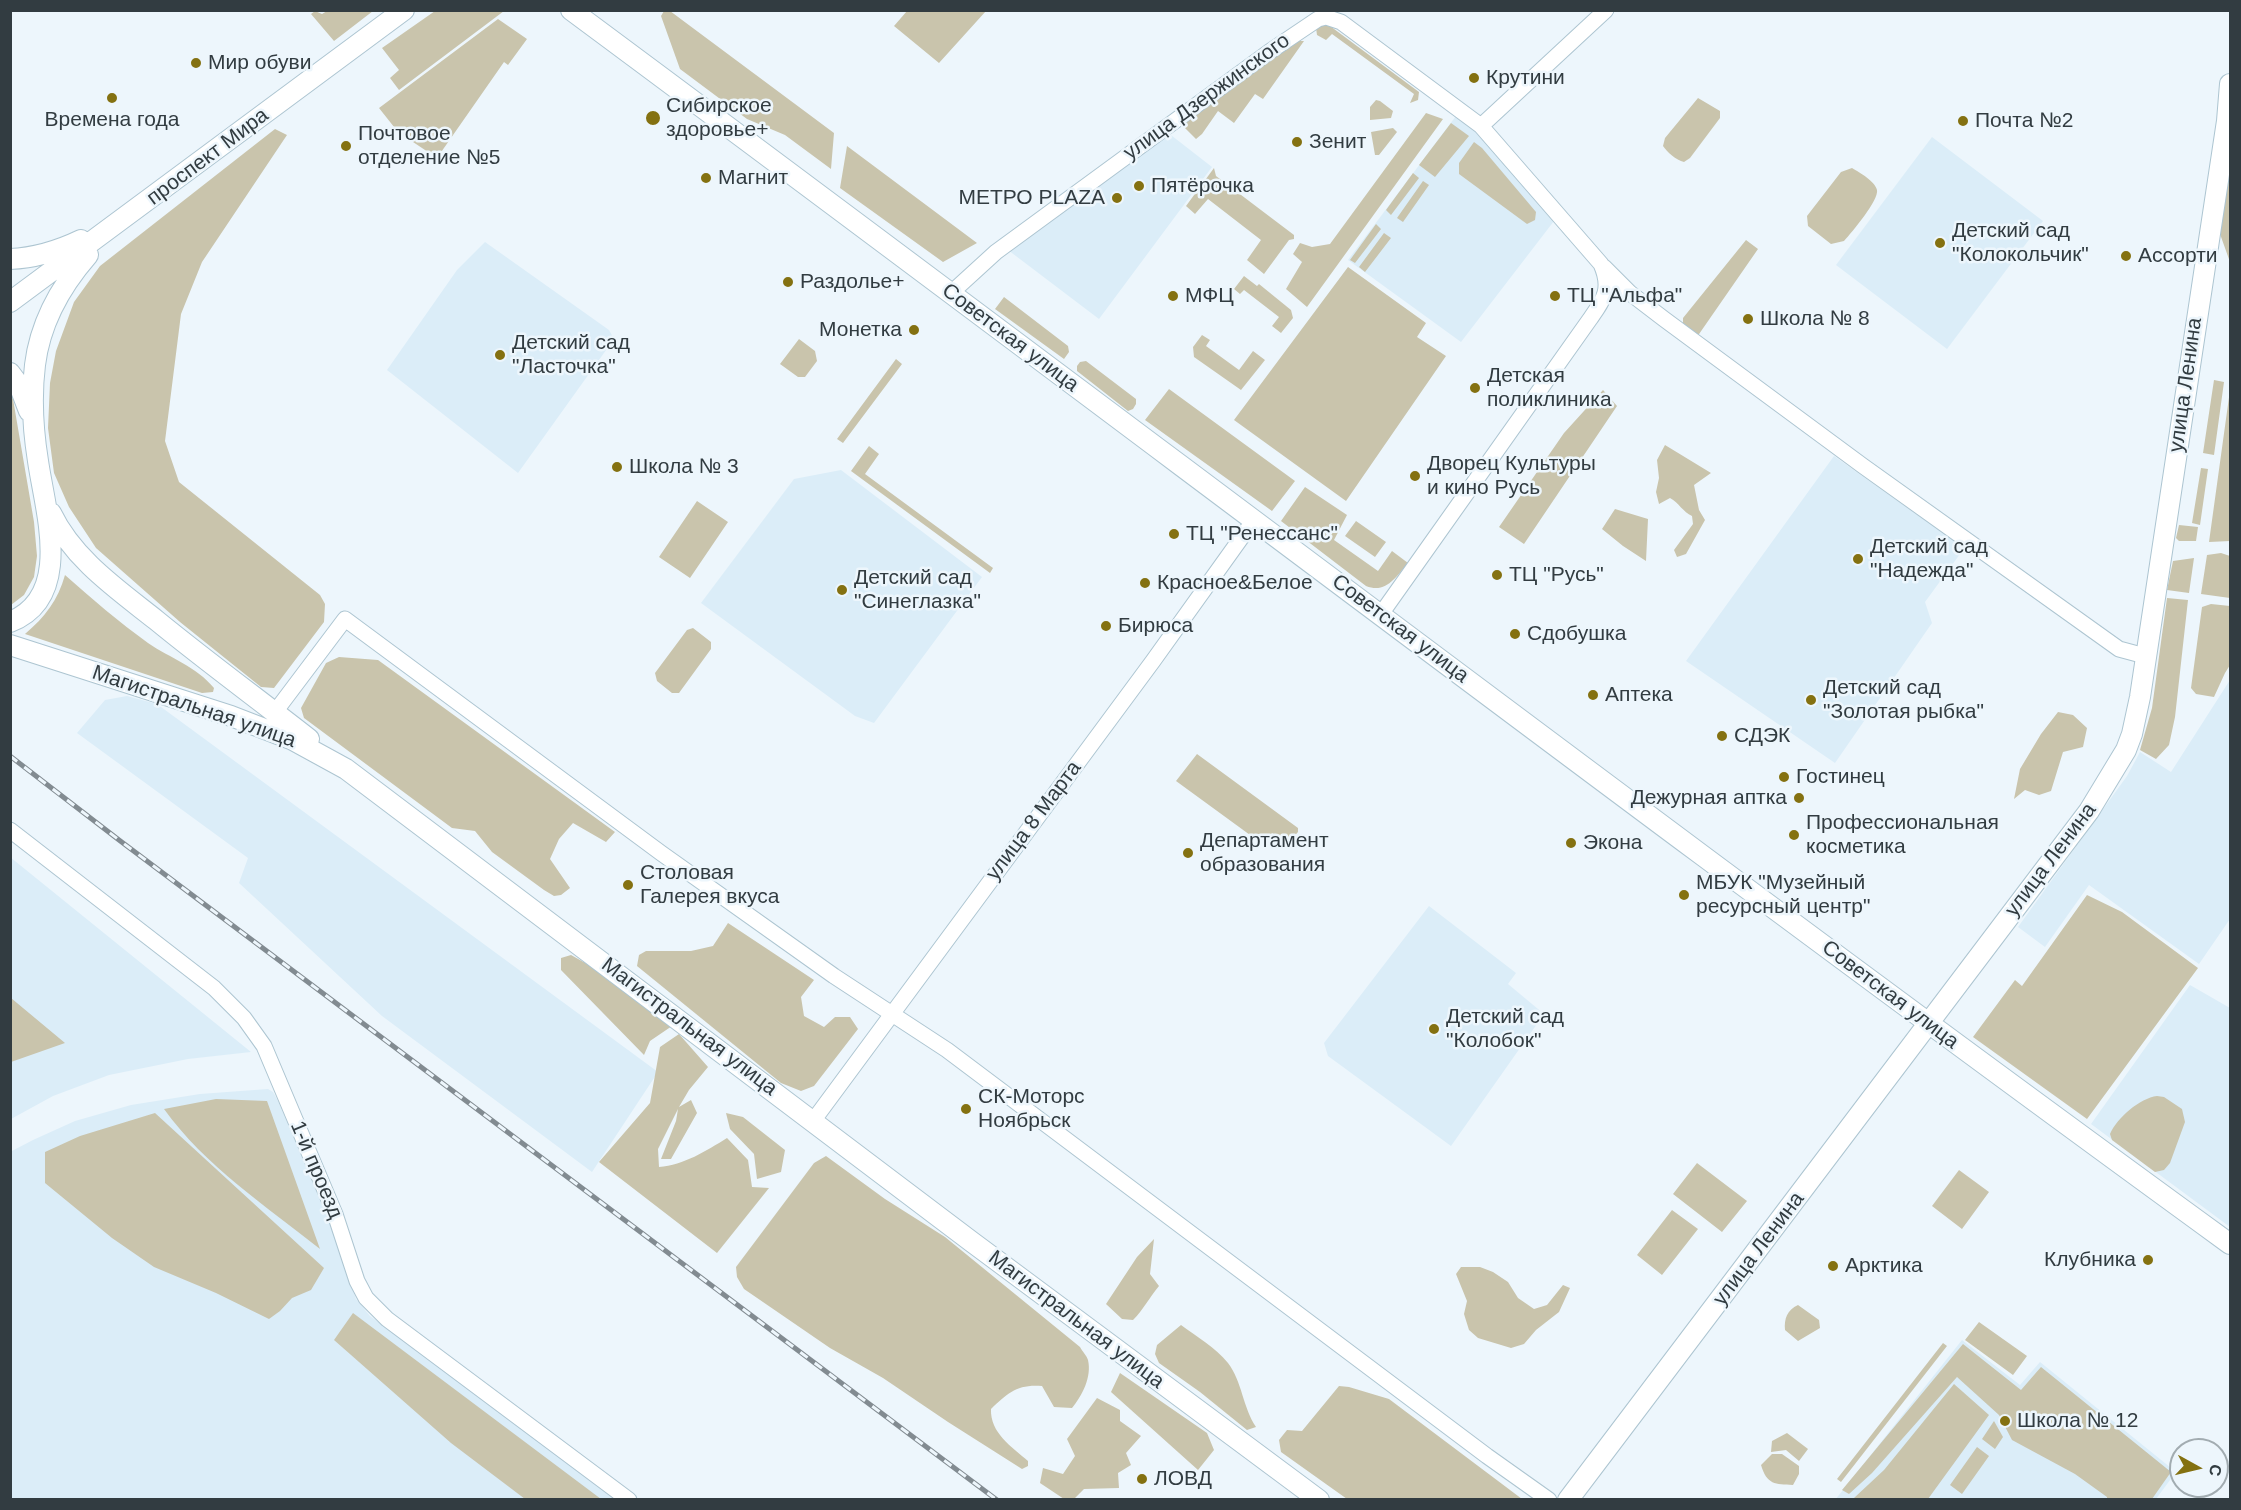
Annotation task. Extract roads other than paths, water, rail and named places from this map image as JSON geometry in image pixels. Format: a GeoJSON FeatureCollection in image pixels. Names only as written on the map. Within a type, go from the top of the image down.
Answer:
{"type":"FeatureCollection","features":[{"type":"Feature","properties":{"kind":"main road","name":"проспект Мира"},"geometry":{"type":"LineString","coordinates":[[10,302],[404,10]]}},
{"type":"Feature","properties":{"kind":"main road","name":"Советская улица"},"geometry":{"type":"LineString","coordinates":[[571,10],[1929,1024],[2230,1244]]}},
{"type":"Feature","properties":{"kind":"main road","name":"улица Ленина"},"geometry":{"type":"LineString","coordinates":[[1568,1500],[2089,811],[2116,769],[2132,734],[2145,656],[2229,116],[2230,84]]}},
{"type":"Feature","properties":{"kind":"main road"},"geometry":{"type":"LineString","coordinates":[[10,259],[25,259],[56,252],[119,223]]}},
{"type":"Feature","properties":{"kind":"main road"},"geometry":{"type":"LineString","coordinates":[[34,433],[35,363],[40,340],[50,313],[74,271],[119,223]]}},
{"type":"Feature","properties":{"kind":"main road"},"geometry":{"type":"LineString","coordinates":[[10,373],[19,385],[26,402],[34,433],[51,539],[49,575],[44,590],[27,613],[10,622]]}},
{"type":"Feature","properties":{"kind":"main road"},"geometry":{"type":"LineString","coordinates":[[46,501],[73,548],[94,569],[194,651],[346,769]]}},
{"type":"Feature","properties":{"kind":"main road","name":"Магистральная улица"},"geometry":{"type":"LineString","coordinates":[[10,645],[231,716],[293,740],[346,769],[981,1249],[1318,1500]]}},
{"type":"Feature","properties":{"kind":"street"},"geometry":{"type":"LineString","coordinates":[[1482,126],[1606,10]]}},
{"type":"Feature","properties":{"kind":"street","name":"улица Дзержинского"},"geometry":{"type":"LineString","coordinates":[[950,294],[996,252],[1269,52],[1318,19],[1326,17],[1341,22],[1482,126],[1601,264],[1630,293],[1972,544],[2120,649],[2145,656]]}},
{"type":"Feature","properties":{"kind":"street"},"geometry":{"type":"LineString","coordinates":[[1381,614],[1601,303],[1607,290],[1607,277],[1601,264]]}},
{"type":"Feature","properties":{"kind":"street","name":"улица 8 Марта"},"geometry":{"type":"LineString","coordinates":[[813,1121],[1154,661],[1254,520]]}},
{"type":"Feature","properties":{"kind":"street"},"geometry":{"type":"LineString","coordinates":[[275,712],[345,620],[661,853],[891,1014],[947,1050],[1487,1456],[1549,1500]]}},
{"type":"Feature","properties":{"kind":"street","name":"1-й проезд"},"geometry":{"type":"LineString","coordinates":[[10,830],[214,988],[230,1002],[254,1030],[270,1057],[335,1214],[357,1281],[370,1303],[387,1319],[629,1500]]}},
{"type":"Feature","properties":{"kind":"railway"},"geometry":{"type":"LineString","coordinates":[[10,756],[997,1500]]}},
{"type":"Feature","properties":{"kind":"place","name":"Мир обуви"},"geometry":{"type":"Point","coordinates":[196,63]}},
{"type":"Feature","properties":{"kind":"place","name":"Крутини"},"geometry":{"type":"Point","coordinates":[1474,78]}},
{"type":"Feature","properties":{"kind":"place","name":"Времена года"},"geometry":{"type":"Point","coordinates":[112,98]}},
{"type":"Feature","properties":{"kind":"place","name":"Сибирское здоровье+"},"geometry":{"type":"Point","coordinates":[653,118]}},
{"type":"Feature","properties":{"kind":"place","name":"Почта №2"},"geometry":{"type":"Point","coordinates":[1963,121]}},
{"type":"Feature","properties":{"kind":"place","name":"Зенит"},"geometry":{"type":"Point","coordinates":[1297,142]}},
{"type":"Feature","properties":{"kind":"place","name":"Почтовое отделение №5"},"geometry":{"type":"Point","coordinates":[346,146]}},
{"type":"Feature","properties":{"kind":"place","name":"Магнит"},"geometry":{"type":"Point","coordinates":[706,178]}},
{"type":"Feature","properties":{"kind":"place","name":"Пятёрочка"},"geometry":{"type":"Point","coordinates":[1139,186]}},
{"type":"Feature","properties":{"kind":"place","name":"МЕТРО PLAZA"},"geometry":{"type":"Point","coordinates":[1117,198]}},
{"type":"Feature","properties":{"kind":"place","name":"Детский сад \"Колокольчик\""},"geometry":{"type":"Point","coordinates":[1940,243]}},
{"type":"Feature","properties":{"kind":"place","name":"Ассорти"},"geometry":{"type":"Point","coordinates":[2126,256]}},
{"type":"Feature","properties":{"kind":"place","name":"Раздолье+"},"geometry":{"type":"Point","coordinates":[788,282]}},
{"type":"Feature","properties":{"kind":"place","name":"МФЦ"},"geometry":{"type":"Point","coordinates":[1173,296]}},
{"type":"Feature","properties":{"kind":"place","name":"ТЦ \"Альфа\""},"geometry":{"type":"Point","coordinates":[1555,296]}},
{"type":"Feature","properties":{"kind":"place","name":"Школа № 8"},"geometry":{"type":"Point","coordinates":[1748,319]}},
{"type":"Feature","properties":{"kind":"place","name":"Монетка"},"geometry":{"type":"Point","coordinates":[914,330]}},
{"type":"Feature","properties":{"kind":"place","name":"Детский сад \"Ласточка\""},"geometry":{"type":"Point","coordinates":[500,355]}},
{"type":"Feature","properties":{"kind":"place","name":"Детская поликлиника"},"geometry":{"type":"Point","coordinates":[1475,388]}},
{"type":"Feature","properties":{"kind":"place","name":"Школа № 3"},"geometry":{"type":"Point","coordinates":[617,467]}},
{"type":"Feature","properties":{"kind":"place","name":"Дворец Культуры и кино Русь"},"geometry":{"type":"Point","coordinates":[1415,476]}},
{"type":"Feature","properties":{"kind":"place","name":"ТЦ \"Ренессанс\""},"geometry":{"type":"Point","coordinates":[1174,534]}},
{"type":"Feature","properties":{"kind":"place","name":"Детский сад \"Надежда\""},"geometry":{"type":"Point","coordinates":[1858,559]}},
{"type":"Feature","properties":{"kind":"place","name":"ТЦ \"Русь\""},"geometry":{"type":"Point","coordinates":[1497,575]}},
{"type":"Feature","properties":{"kind":"place","name":"Красное&Белое"},"geometry":{"type":"Point","coordinates":[1145,583]}},
{"type":"Feature","properties":{"kind":"place","name":"Детский сад \"Синеглазка\""},"geometry":{"type":"Point","coordinates":[842,590]}},
{"type":"Feature","properties":{"kind":"place","name":"Бирюса"},"geometry":{"type":"Point","coordinates":[1106,626]}},
{"type":"Feature","properties":{"kind":"place","name":"Сдобушка"},"geometry":{"type":"Point","coordinates":[1515,634]}},
{"type":"Feature","properties":{"kind":"place","name":"Аптека"},"geometry":{"type":"Point","coordinates":[1593,695]}},
{"type":"Feature","properties":{"kind":"place","name":"Детский сад \"Золотая рыбка\""},"geometry":{"type":"Point","coordinates":[1811,700]}},
{"type":"Feature","properties":{"kind":"place","name":"СДЭК"},"geometry":{"type":"Point","coordinates":[1722,736]}},
{"type":"Feature","properties":{"kind":"place","name":"Гостинец"},"geometry":{"type":"Point","coordinates":[1784,777]}},
{"type":"Feature","properties":{"kind":"place","name":"Дежурная аптка"},"geometry":{"type":"Point","coordinates":[1799,798]}},
{"type":"Feature","properties":{"kind":"place","name":"Профессиональная косметика"},"geometry":{"type":"Point","coordinates":[1794,835]}},
{"type":"Feature","properties":{"kind":"place","name":"Экона"},"geometry":{"type":"Point","coordinates":[1571,843]}},
{"type":"Feature","properties":{"kind":"place","name":"Департамент образования"},"geometry":{"type":"Point","coordinates":[1188,853]}},
{"type":"Feature","properties":{"kind":"place","name":"Столовая Галерея вкуса"},"geometry":{"type":"Point","coordinates":[628,885]}},
{"type":"Feature","properties":{"kind":"place","name":"МБУК \"Музейный ресурсный центр\""},"geometry":{"type":"Point","coordinates":[1684,895]}},
{"type":"Feature","properties":{"kind":"place","name":"Детский сад \"Колобок\""},"geometry":{"type":"Point","coordinates":[1434,1029]}},
{"type":"Feature","properties":{"kind":"place","name":"СК-Моторс Ноябрьск"},"geometry":{"type":"Point","coordinates":[966,1109]}},
{"type":"Feature","properties":{"kind":"place","name":"Клубника"},"geometry":{"type":"Point","coordinates":[2148,1260]}},
{"type":"Feature","properties":{"kind":"place","name":"Арктика"},"geometry":{"type":"Point","coordinates":[1833,1266]}},
{"type":"Feature","properties":{"kind":"place","name":"Школа № 12"},"geometry":{"type":"Point","coordinates":[2005,1421]}},
{"type":"Feature","properties":{"kind":"place","name":"ЛОВД"},"geometry":{"type":"Point","coordinates":[1142,1479]}}]}
